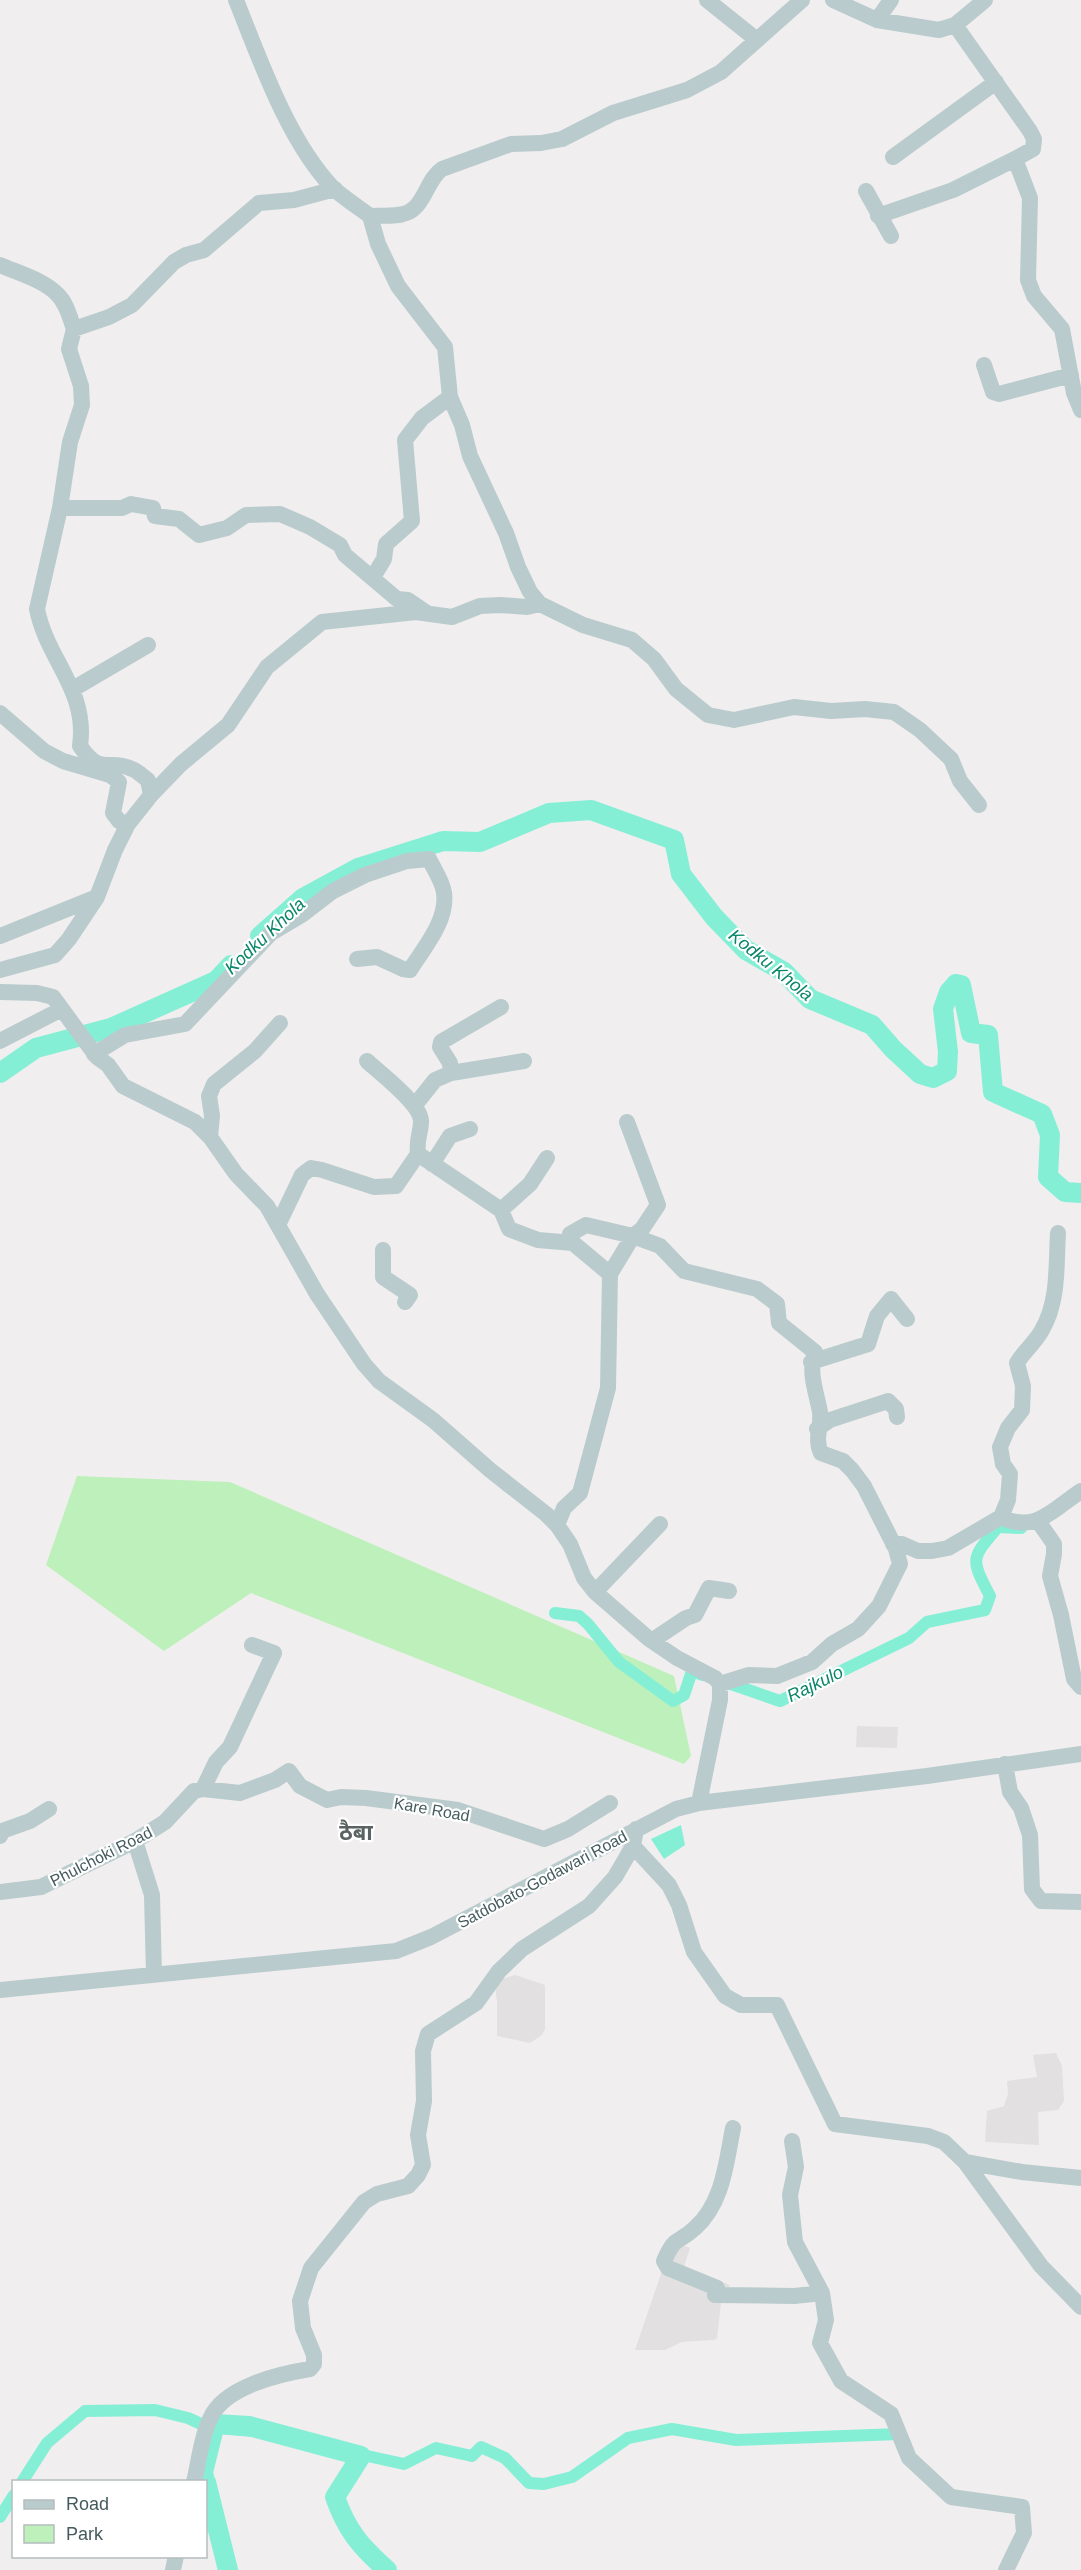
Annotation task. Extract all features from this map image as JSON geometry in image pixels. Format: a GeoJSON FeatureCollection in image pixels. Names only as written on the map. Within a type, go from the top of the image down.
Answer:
{"type":"FeatureCollection","features":[{"type":"Feature","properties":{"kind":"street"},"geometry":{"type":"LineString","coordinates":[[236,0],[297,139],[335,189],[370,216],[378,244],[399,286],[445,347],[450,398],[462,425],[470,456],[497,512],[518,567],[530,592],[540,604],[583,625],[632,640],[654,659],[676,689],[708,715],[734,720],[794,706],[831,711],[865,709],[894,712],[920,730],[951,759],[960,781],[979,805]]}},
{"type":"Feature","properties":{"kind":"street"},"geometry":{"type":"LineString","coordinates":[[707,0],[757,40]]}},
{"type":"Feature","properties":{"kind":"street"},"geometry":{"type":"LineString","coordinates":[[370,216],[403,214],[412,211],[434,175],[442,169],[511,144],[541,143],[562,139],[613,113],[687,90],[721,72],[801,0]]}},
{"type":"Feature","properties":{"kind":"street"},"geometry":{"type":"LineString","coordinates":[[833,0],[877,20],[939,30],[955,25],[986,0]]}},
{"type":"Feature","properties":{"kind":"street"},"geometry":{"type":"LineString","coordinates":[[877,20],[891,0]]}},
{"type":"Feature","properties":{"kind":"street"},"geometry":{"type":"LineString","coordinates":[[878,216],[952,190],[1033,150],[1034,139],[955,25]]}},
{"type":"Feature","properties":{"kind":"street"},"geometry":{"type":"LineString","coordinates":[[893,157],[996,82]]}},
{"type":"Feature","properties":{"kind":"street"},"geometry":{"type":"LineString","coordinates":[[1015,159],[1030,198],[1028,280],[1034,296],[1062,329],[1074,393],[1081,410]]}},
{"type":"Feature","properties":{"kind":"street"},"geometry":{"type":"LineString","coordinates":[[74,329],[109,317],[132,305],[174,262],[186,255],[204,250],[259,203],[294,200],[335,189]]}},
{"type":"Feature","properties":{"kind":"street"},"geometry":{"type":"LineString","coordinates":[[866,191],[891,236]]}},
{"type":"Feature","properties":{"kind":"street"},"geometry":{"type":"LineString","coordinates":[[0,265],[48,286],[59,295],[74,329],[69,349],[81,386],[82,405],[70,442],[60,508],[41,581],[37,609],[40,626],[73,689],[82,729],[80,746],[89,760],[105,766],[130,768],[148,780],[151,795]]}},
{"type":"Feature","properties":{"kind":"street"},"geometry":{"type":"LineString","coordinates":[[984,365],[993,392],[999,394],[1071,375]]}},
{"type":"Feature","properties":{"kind":"street"},"geometry":{"type":"LineString","coordinates":[[374,578],[384,559],[386,544],[412,521],[405,440],[422,418],[450,398]]}},
{"type":"Feature","properties":{"kind":"street"},"geometry":{"type":"LineString","coordinates":[[60,508],[122,507],[131,504],[153,508],[155,516],[179,519],[199,535],[227,528],[246,515],[279,514],[309,527],[340,545],[345,555],[397,599],[408,600],[428,613]]}},
{"type":"Feature","properties":{"kind":"street"},"geometry":{"type":"LineString","coordinates":[[0,970],[55,955],[69,939],[97,897],[115,850],[128,824],[151,795],[181,764],[228,725],[267,667],[305,633],[322,622],[416,612],[452,617],[480,606],[527,607],[540,604]]}},
{"type":"Feature","properties":{"kind":"street"},"geometry":{"type":"LineString","coordinates":[[73,689],[148,645]]}},
{"type":"Feature","properties":{"kind":"street"},"geometry":{"type":"LineString","coordinates":[[0,713],[44,750],[63,760],[110,775],[119,782],[113,813],[119,821],[128,824]]}},
{"type":"Feature","properties":{"kind":"street"},"geometry":{"type":"LineString","coordinates":[[91,1050],[125,1035],[185,1024],[271,933],[303,914],[333,891],[364,875],[396,864],[429,859],[444,894],[442,912],[436,929],[410,969],[403,969],[376,957],[357,959]]}},
{"type":"Feature","properties":{"kind":"street"},"geometry":{"type":"LineString","coordinates":[[0,936],[97,897]]}},
{"type":"Feature","properties":{"kind":"street"},"geometry":{"type":"LineString","coordinates":[[0,992],[37,993],[53,997],[91,1050],[108,1065],[123,1086],[195,1122],[210,1137],[237,1174],[267,1206],[317,1294],[364,1364],[379,1381],[433,1420],[557,1525],[570,1544],[584,1578],[595,1592],[676,1658],[715,1678],[720,1684],[720,1700],[699,1803]]}},
{"type":"Feature","properties":{"kind":"street"},"geometry":{"type":"LineString","coordinates":[[451,1073],[450,1063],[440,1047],[441,1042],[501,1007]]}},
{"type":"Feature","properties":{"kind":"street"},"geometry":{"type":"LineString","coordinates":[[0,1041],[66,1015]]}},
{"type":"Feature","properties":{"kind":"street"},"geometry":{"type":"LineString","coordinates":[[210,1137],[212,1116],[209,1096],[214,1084],[255,1051],[280,1023]]}},
{"type":"Feature","properties":{"kind":"street"},"geometry":{"type":"LineString","coordinates":[[367,1061],[415,1105],[421,1119],[417,1140],[425,1159],[501,1209],[509,1229],[538,1240],[573,1243]]}},
{"type":"Feature","properties":{"kind":"street"},"geometry":{"type":"LineString","coordinates":[[415,1105],[435,1080],[451,1073],[524,1061]]}},
{"type":"Feature","properties":{"kind":"street"},"geometry":{"type":"LineString","coordinates":[[557,1525],[564,1508],[580,1493],[608,1388],[610,1274],[633,1236],[642,1229],[658,1205],[627,1122]]}},
{"type":"Feature","properties":{"kind":"street"},"geometry":{"type":"LineString","coordinates":[[278,1225],[302,1174],[310,1168],[375,1187],[396,1186],[450,1136],[470,1129]]}},
{"type":"Feature","properties":{"kind":"street"},"geometry":{"type":"LineString","coordinates":[[501,1209],[530,1184],[540,1165],[547,1158]]}},
{"type":"Feature","properties":{"kind":"street"},"geometry":{"type":"LineString","coordinates":[[610,1274],[573,1243],[570,1234],[586,1225],[633,1236],[660,1246],[684,1271],[757,1289],[777,1304],[779,1323],[815,1352],[811,1362],[820,1414],[817,1443],[821,1453],[843,1461],[864,1486],[894,1544],[900,1564],[879,1606],[858,1629],[832,1644],[812,1662],[777,1676],[749,1675],[720,1684]]}},
{"type":"Feature","properties":{"kind":"street"},"geometry":{"type":"LineString","coordinates":[[894,1544],[925,1551],[948,1548],[1001,1517],[1008,1500],[1010,1474],[1004,1464],[1000,1447],[1008,1428],[1022,1410],[1023,1386],[1017,1363],[1038,1337],[1053,1305],[1058,1233]]}},
{"type":"Feature","properties":{"kind":"street"},"geometry":{"type":"LineString","coordinates":[[383,1250],[383,1277],[410,1295],[405,1302]]}},
{"type":"Feature","properties":{"kind":"street"},"geometry":{"type":"LineString","coordinates":[[811,1362],[868,1344],[877,1316],[891,1299],[907,1318]]}},
{"type":"Feature","properties":{"kind":"street"},"geometry":{"type":"LineString","coordinates":[[817,1429],[830,1420],[888,1401],[896,1409],[897,1417]]}},
{"type":"Feature","properties":{"kind":"street"},"geometry":{"type":"LineString","coordinates":[[1001,1517],[1023,1524],[1038,1521],[1081,1491]]}},
{"type":"Feature","properties":{"kind":"street"},"geometry":{"type":"LineString","coordinates":[[1038,1521],[1054,1544],[1050,1576],[1061,1615],[1074,1679],[1081,1687]]}},
{"type":"Feature","properties":{"kind":"street"},"geometry":{"type":"LineString","coordinates":[[595,1592],[660,1524]]}},
{"type":"Feature","properties":{"kind":"street"},"geometry":{"type":"LineString","coordinates":[[653,1640],[686,1618],[695,1615],[709,1588],[729,1592]]}},
{"type":"Feature","properties":{"kind":"street"},"geometry":{"type":"LineString","coordinates":[[203,1789],[216,1762],[230,1747],[274,1653],[252,1645]]}},
{"type":"Feature","properties":{"kind":"street","name":"Satdobato-Godawari Road"},"geometry":{"type":"LineString","coordinates":[[0,1990],[380,1953],[405,1948],[676,1809],[699,1803],[927,1776],[1081,1754]]}},
{"type":"Feature","properties":{"kind":"street"},"geometry":{"type":"LineString","coordinates":[[1005,1764],[1010,1792],[1026,1820],[1030,1835],[1032,1889],[1035,1896],[1041,1901],[1081,1902]]}},
{"type":"Feature","properties":{"kind":"street","name":"Kare Road"},"geometry":{"type":"LineString","coordinates":[[203,1789],[240,1793],[275,1780],[290,1771],[300,1786],[327,1800],[341,1797],[366,1798],[458,1810],[544,1839],[568,1829],[610,1803]]}},
{"type":"Feature","properties":{"kind":"street","name":"Phulchoki Road"},"geometry":{"type":"LineString","coordinates":[[0,1892],[41,1887],[135,1841],[165,1822],[194,1791],[203,1789]]}},
{"type":"Feature","properties":{"kind":"street"},"geometry":{"type":"LineString","coordinates":[[0,1836],[2,1831],[30,1821],[49,1809]]}},
{"type":"Feature","properties":{"kind":"street"},"geometry":{"type":"LineString","coordinates":[[194,2480],[209,2419],[225,2400],[249,2386],[279,2374],[310,2369],[314,2364],[314,2355],[303,2328],[300,2301],[311,2268],[342,2233],[364,2202],[377,2194],[408,2186],[418,2175],[423,2164],[418,2135],[424,2101],[423,2051],[428,2034],[476,2003],[499,1971],[522,1949],[589,1906],[615,1877],[633,1846],[636,1829]]}},
{"type":"Feature","properties":{"kind":"street"},"geometry":{"type":"LineString","coordinates":[[135,1841],[152,1895],[154,1975]]}},
{"type":"Feature","properties":{"kind":"street"},"geometry":{"type":"LineString","coordinates":[[633,1846],[669,1885],[679,1905],[694,1952],[725,1996],[741,2005],[777,2005],[835,2124],[928,2136],[944,2142],[965,2162],[1041,2266],[1081,2307]]}},
{"type":"Feature","properties":{"kind":"street"},"geometry":{"type":"LineString","coordinates":[[733,2128],[723,2183],[713,2207],[694,2229],[672,2242],[664,2261],[668,2268],[717,2288],[715,2295],[794,2296],[822,2293]]}},
{"type":"Feature","properties":{"kind":"street"},"geometry":{"type":"LineString","coordinates":[[792,2140],[796,2167],[790,2195],[795,2242],[822,2293],[826,2320],[820,2343],[841,2381],[891,2414],[909,2458],[951,2497],[1022,2507],[1024,2533],[1006,2570]]}},
{"type":"Feature","properties":{"kind":"street"},"geometry":{"type":"LineString","coordinates":[[965,2162],[1022,2172],[1081,2178]]}},
{"type":"Feature","properties":{"kind":"shaded area"},"geometry":{"type":"Polygon","coordinates":[[[857,1726],[898,1727],[897,1748],[856,1747],[857,1726]]]}},
{"type":"Feature","properties":{"kind":"shaded area"},"geometry":{"type":"Polygon","coordinates":[[[681,1825],[685,1845],[664,1859],[651,1839],[681,1825]]]}},
{"type":"Feature","properties":{"kind":"shaded area"},"geometry":{"type":"Polygon","coordinates":[[[515,1975],[545,1985],[545,2029],[542,2035],[530,2043],[497,2036],[495,1985],[501,1979],[515,1975]]]}},
{"type":"Feature","properties":{"kind":"shaded area"},"geometry":{"type":"Polygon","coordinates":[[[1056,2053],[1062,2066],[1064,2101],[1058,2110],[1038,2112],[1039,2145],[985,2142],[987,2111],[1004,2106],[1008,2094],[1007,2081],[1037,2077],[1033,2055],[1056,2053]]]}},
{"type":"Feature","properties":{"kind":"shaded area"},"geometry":{"type":"Polygon","coordinates":[[[676,2242],[690,2248],[684,2267],[730,2285],[721,2303],[717,2338],[682,2342],[665,2350],[635,2350],[664,2265],[676,2242]]]}},
{"type":"Feature","properties":{"kind":"green space"},"geometry":{"type":"Polygon","coordinates":[[[77,1476],[230,1482],[674,1676],[691,1756],[684,1764],[251,1593],[164,1651],[46,1565],[77,1476]]]}},
{"type":"Feature","properties":{"kind":"waterway","name":"Kodku Khola"},"geometry":{"type":"LineString","coordinates":[[260,936],[303,898],[358,868],[443,841],[480,842],[549,813],[591,810],[674,840],[681,874],[714,917],[746,950],[784,972],[810,999],[872,1025],[920,1074],[933,1078],[947,1071],[948,1052],[943,1009],[949,992],[956,984],[961,985],[971,1033],[988,1035],[993,1092],[1042,1114],[1050,1135],[1048,1177],[1065,1192],[1081,1193]]}},
{"type":"Feature","properties":{"kind":"waterway","name":"Kodku Khola"},"geometry":{"type":"LineString","coordinates":[[0,1073],[36,1048],[111,1028],[216,981],[231,965]]}},
{"type":"Feature","properties":{"kind":"waterway","name":"Rajkulo"},"geometry":{"type":"LineString","coordinates":[[725,1682],[780,1701],[909,1638],[927,1622],[985,1610],[990,1596],[979,1574],[976,1559],[978,1553],[998,1527],[1021,1528]]}},
{"type":"Feature","properties":{"kind":"waterway","name":"Rajkulo"},"geometry":{"type":"LineString","coordinates":[[555,1613],[579,1616],[619,1662],[673,1701],[684,1695],[692,1671],[703,1675]]}},
{"type":"Feature","properties":{"kind":"waterway"},"geometry":{"type":"LineString","coordinates":[[23,2480],[47,2443],[85,2411],[155,2410],[199,2423]]}},
{"type":"Feature","properties":{"kind":"waterway"},"geometry":{"type":"LineString","coordinates":[[205,2480],[203,2472],[215,2424],[249,2426],[361,2456],[335,2497],[356,2538],[387,2570]]}},
{"type":"Feature","properties":{"kind":"waterway"},"geometry":{"type":"LineString","coordinates":[[219,2428],[253,2431],[404,2464],[436,2448],[472,2456],[481,2447],[505,2458],[529,2483],[544,2484],[572,2477],[628,2438],[672,2429],[736,2440],[899,2434]]}},
{"type":"Feature","properties":{"kind":"waterway"},"geometry":{"type":"LineString","coordinates":[[207,2486],[228,2570]]}},
{"type":"Feature","properties":{"kind":"waterway"},"geometry":{"type":"LineString","coordinates":[[0,2517],[12,2498]]}},
{"type":"Feature","properties":{"kind":"district","name":"ठैबा"},"geometry":{"type":"Point","coordinates":[356,1832]}}]}
